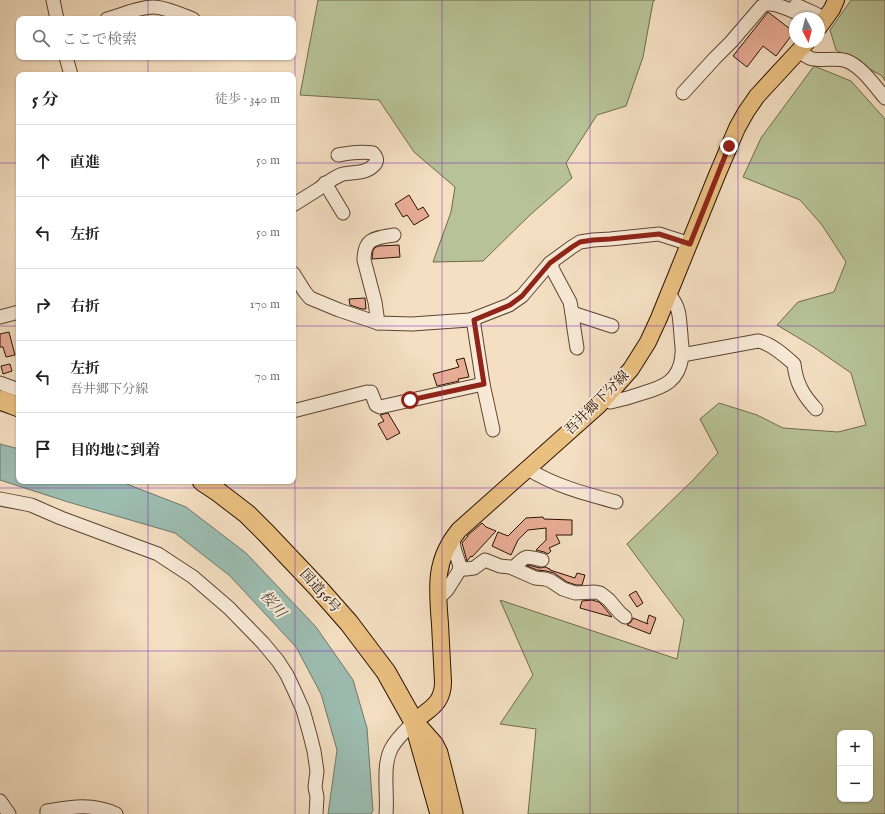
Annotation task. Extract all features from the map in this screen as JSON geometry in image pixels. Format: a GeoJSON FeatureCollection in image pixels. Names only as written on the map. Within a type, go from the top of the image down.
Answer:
{"type":"FeatureCollection","features":[{"type":"Feature","properties":{"kind":"highway"},"geometry":{"type":"LineString","coordinates":[[0,400],[16,406]]}},
{"type":"Feature","properties":{"kind":"highway","name":"国道56号"},"geometry":{"type":"LineString","coordinates":[[206,484],[247,514],[267,534],[319,589],[349,624],[386,672],[414,722],[434,745],[438,753],[454,814]]}},
{"type":"Feature","properties":{"kind":"highway","name":"国道56号"},"geometry":{"type":"LineString","coordinates":[[414,722],[440,814]]}},
{"type":"Feature","properties":{"kind":"main road"},"geometry":{"type":"LineString","coordinates":[[820,12],[836,0]]}},
{"type":"Feature","properties":{"kind":"main road","name":"吾井郷下分線"},"geometry":{"type":"LineString","coordinates":[[414,722],[433,707],[443,693],[437,590],[439,569],[444,555],[453,538],[459,530],[605,399],[626,376],[637,360],[653,331],[737,128],[757,96],[801,48]]}},
{"type":"Feature","properties":{"kind":"street"},"geometry":{"type":"LineString","coordinates":[[52,0],[56,16]]}},
{"type":"Feature","properties":{"kind":"street"},"geometry":{"type":"LineString","coordinates":[[784,0],[810,12]]}},
{"type":"Feature","properties":{"kind":"street"},"geometry":{"type":"LineString","coordinates":[[683,93],[714,58],[731,42],[762,6],[769,4],[776,5],[794,12]]}},
{"type":"Feature","properties":{"kind":"street"},"geometry":{"type":"LineString","coordinates":[[117,16],[142,8],[155,7],[185,16]]}},
{"type":"Feature","properties":{"kind":"street"},"geometry":{"type":"LineString","coordinates":[[804,48],[812,59],[848,61],[870,79],[885,98]]}},
{"type":"Feature","properties":{"kind":"street"},"geometry":{"type":"LineString","coordinates":[[67,60],[70,72]]}},
{"type":"Feature","properties":{"kind":"street"},"geometry":{"type":"LineString","coordinates":[[296,203],[318,190],[326,183],[342,175],[369,169],[375,164],[376,160],[374,153],[368,152],[338,155]]}},
{"type":"Feature","properties":{"kind":"street"},"geometry":{"type":"LineString","coordinates":[[326,183],[343,213]]}},
{"type":"Feature","properties":{"kind":"street"},"geometry":{"type":"LineString","coordinates":[[296,278],[310,298],[339,310],[378,323],[412,324],[474,320],[510,305],[522,296],[550,263],[580,242],[659,234],[690,244]]}},
{"type":"Feature","properties":{"kind":"street"},"geometry":{"type":"LineString","coordinates":[[378,323],[375,302],[364,260],[364,254],[366,245],[373,239],[394,235]]}},
{"type":"Feature","properties":{"kind":"street"},"geometry":{"type":"LineString","coordinates":[[550,263],[570,302],[578,348]]}},
{"type":"Feature","properties":{"kind":"street"},"geometry":{"type":"LineString","coordinates":[[605,399],[610,402],[661,388],[677,374],[682,355],[678,309],[669,294]]}},
{"type":"Feature","properties":{"kind":"street"},"geometry":{"type":"LineString","coordinates":[[0,317],[16,313]]}},
{"type":"Feature","properties":{"kind":"street"},"geometry":{"type":"LineString","coordinates":[[572,313],[612,326]]}},
{"type":"Feature","properties":{"kind":"street"},"geometry":{"type":"LineString","coordinates":[[474,320],[493,430]]}},
{"type":"Feature","properties":{"kind":"street"},"geometry":{"type":"LineString","coordinates":[[682,355],[758,341],[761,342],[776,349],[794,364],[795,375],[804,395],[816,408]]}},
{"type":"Feature","properties":{"kind":"street"},"geometry":{"type":"LineString","coordinates":[[0,383],[16,389]]}},
{"type":"Feature","properties":{"kind":"street"},"geometry":{"type":"LineString","coordinates":[[296,410],[369,392],[376,405],[380,407],[484,384]]}},
{"type":"Feature","properties":{"kind":"street"},"geometry":{"type":"LineString","coordinates":[[528,469],[552,482],[586,494],[616,502]]}},
{"type":"Feature","properties":{"kind":"street"},"geometry":{"type":"LineString","coordinates":[[0,499],[31,505],[61,518],[158,554],[192,577],[229,608],[263,643],[278,661],[287,675],[298,698],[303,710],[314,751],[317,771],[315,787],[317,796],[316,814]]}},
{"type":"Feature","properties":{"kind":"street"},"geometry":{"type":"LineString","coordinates":[[438,599],[452,584],[460,568],[454,548],[453,538]]}},
{"type":"Feature","properties":{"kind":"street"},"geometry":{"type":"LineString","coordinates":[[513,568],[526,557],[542,560]]}},
{"type":"Feature","properties":{"kind":"street"},"geometry":{"type":"LineString","coordinates":[[460,568],[474,568],[485,560],[497,565],[508,566],[535,578],[551,581],[563,589],[575,593],[600,593],[625,617]]}},
{"type":"Feature","properties":{"kind":"street"},"geometry":{"type":"LineString","coordinates":[[386,814],[386,776],[388,756],[392,747],[414,722]]}},
{"type":"Feature","properties":{"kind":"street"},"geometry":{"type":"LineString","coordinates":[[0,801],[8,814]]}},
{"type":"Feature","properties":{"kind":"street"},"geometry":{"type":"LineString","coordinates":[[47,814],[47,811],[86,806],[109,812]]}},
{"type":"Feature","properties":{"kind":"green space"},"geometry":{"type":"Polygon","coordinates":[[[318,0],[655,0],[653,2],[643,57],[626,106],[597,115],[566,163],[572,178],[530,215],[483,261],[433,262],[451,212],[455,187],[414,152],[379,100],[300,95],[318,0]]]}},
{"type":"Feature","properties":{"kind":"green space"},"geometry":{"type":"Polygon","coordinates":[[[851,0],[885,0],[885,81],[882,76],[836,50],[830,30],[851,0]]]}},
{"type":"Feature","properties":{"kind":"green space"},"geometry":{"type":"Polygon","coordinates":[[[814,66],[851,81],[885,119],[885,814],[528,814],[536,729],[500,724],[533,675],[500,600],[677,659],[684,620],[627,544],[693,480],[718,453],[700,419],[719,403],[757,415],[783,428],[838,432],[866,425],[851,373],[812,346],[777,325],[798,302],[834,292],[846,262],[822,225],[800,200],[743,177],[761,138],[814,66]]]}},
{"type":"Feature","properties":{"kind":"water","name":"桜川"},"geometry":{"type":"Polygon","coordinates":[[[0,444],[16,448],[16,484],[127,484],[186,507],[246,553],[316,627],[353,680],[367,728],[373,811],[371,814],[328,814],[337,750],[321,694],[296,647],[230,576],[175,533],[68,502],[0,480],[0,444]]]}},
{"type":"Feature","properties":{"kind":"building"},"geometry":{"type":"Polygon","coordinates":[[[768,12],[789,28],[789,39],[776,56],[763,46],[747,67],[733,56],[768,12]]]}},
{"type":"Feature","properties":{"kind":"building"},"geometry":{"type":"Polygon","coordinates":[[[409,195],[418,210],[423,207],[429,216],[414,225],[407,215],[403,217],[395,204],[409,195]]]}},
{"type":"Feature","properties":{"kind":"building"},"geometry":{"type":"Polygon","coordinates":[[[399,245],[400,257],[372,259],[373,250],[376,247],[399,245]]]}},
{"type":"Feature","properties":{"kind":"building"},"geometry":{"type":"Polygon","coordinates":[[[365,298],[366,309],[350,305],[349,299],[365,298]]]}},
{"type":"Feature","properties":{"kind":"building"},"geometry":{"type":"Polygon","coordinates":[[[9,332],[15,355],[6,357],[3,347],[0,347],[0,334],[9,332]]]}},
{"type":"Feature","properties":{"kind":"building"},"geometry":{"type":"Polygon","coordinates":[[[464,358],[469,377],[437,386],[433,374],[459,367],[456,360],[464,358]]]}},
{"type":"Feature","properties":{"kind":"building"},"geometry":{"type":"Polygon","coordinates":[[[10,364],[12,371],[3,374],[1,366],[10,364]]]}},
{"type":"Feature","properties":{"kind":"building"},"geometry":{"type":"Polygon","coordinates":[[[388,413],[400,433],[387,440],[378,424],[384,421],[380,415],[388,413]]]}},
{"type":"Feature","properties":{"kind":"building"},"geometry":{"type":"Polygon","coordinates":[[[543,517],[544,519],[572,520],[572,535],[556,535],[560,543],[549,548],[551,551],[548,554],[536,550],[546,540],[546,528],[528,530],[518,540],[511,555],[492,546],[498,532],[508,536],[526,518],[543,517]]]}},
{"type":"Feature","properties":{"kind":"building"},"geometry":{"type":"Polygon","coordinates":[[[482,523],[486,527],[496,531],[467,561],[462,543],[467,536],[482,523]]]}},
{"type":"Feature","properties":{"kind":"building"},"geometry":{"type":"Polygon","coordinates":[[[527,566],[540,568],[545,567],[575,578],[577,573],[585,575],[582,585],[576,585],[567,582],[554,573],[537,570],[527,566]]]}},
{"type":"Feature","properties":{"kind":"building"},"geometry":{"type":"Polygon","coordinates":[[[636,591],[643,603],[637,607],[629,595],[636,591]]]}},
{"type":"Feature","properties":{"kind":"building"},"geometry":{"type":"Polygon","coordinates":[[[592,600],[599,602],[612,617],[580,608],[582,601],[592,600]]]}},
{"type":"Feature","properties":{"kind":"building"},"geometry":{"type":"Polygon","coordinates":[[[649,615],[656,618],[650,634],[627,625],[633,618],[648,624],[647,622],[649,615]]]}},
{"type":"Feature","properties":{"kind":"route"},"geometry":{"type":"LineString","coordinates":[[410,400],[484,384],[474,320],[510,305],[522,296],[550,263],[580,242],[659,234],[690,244],[729,146]]}}]}
